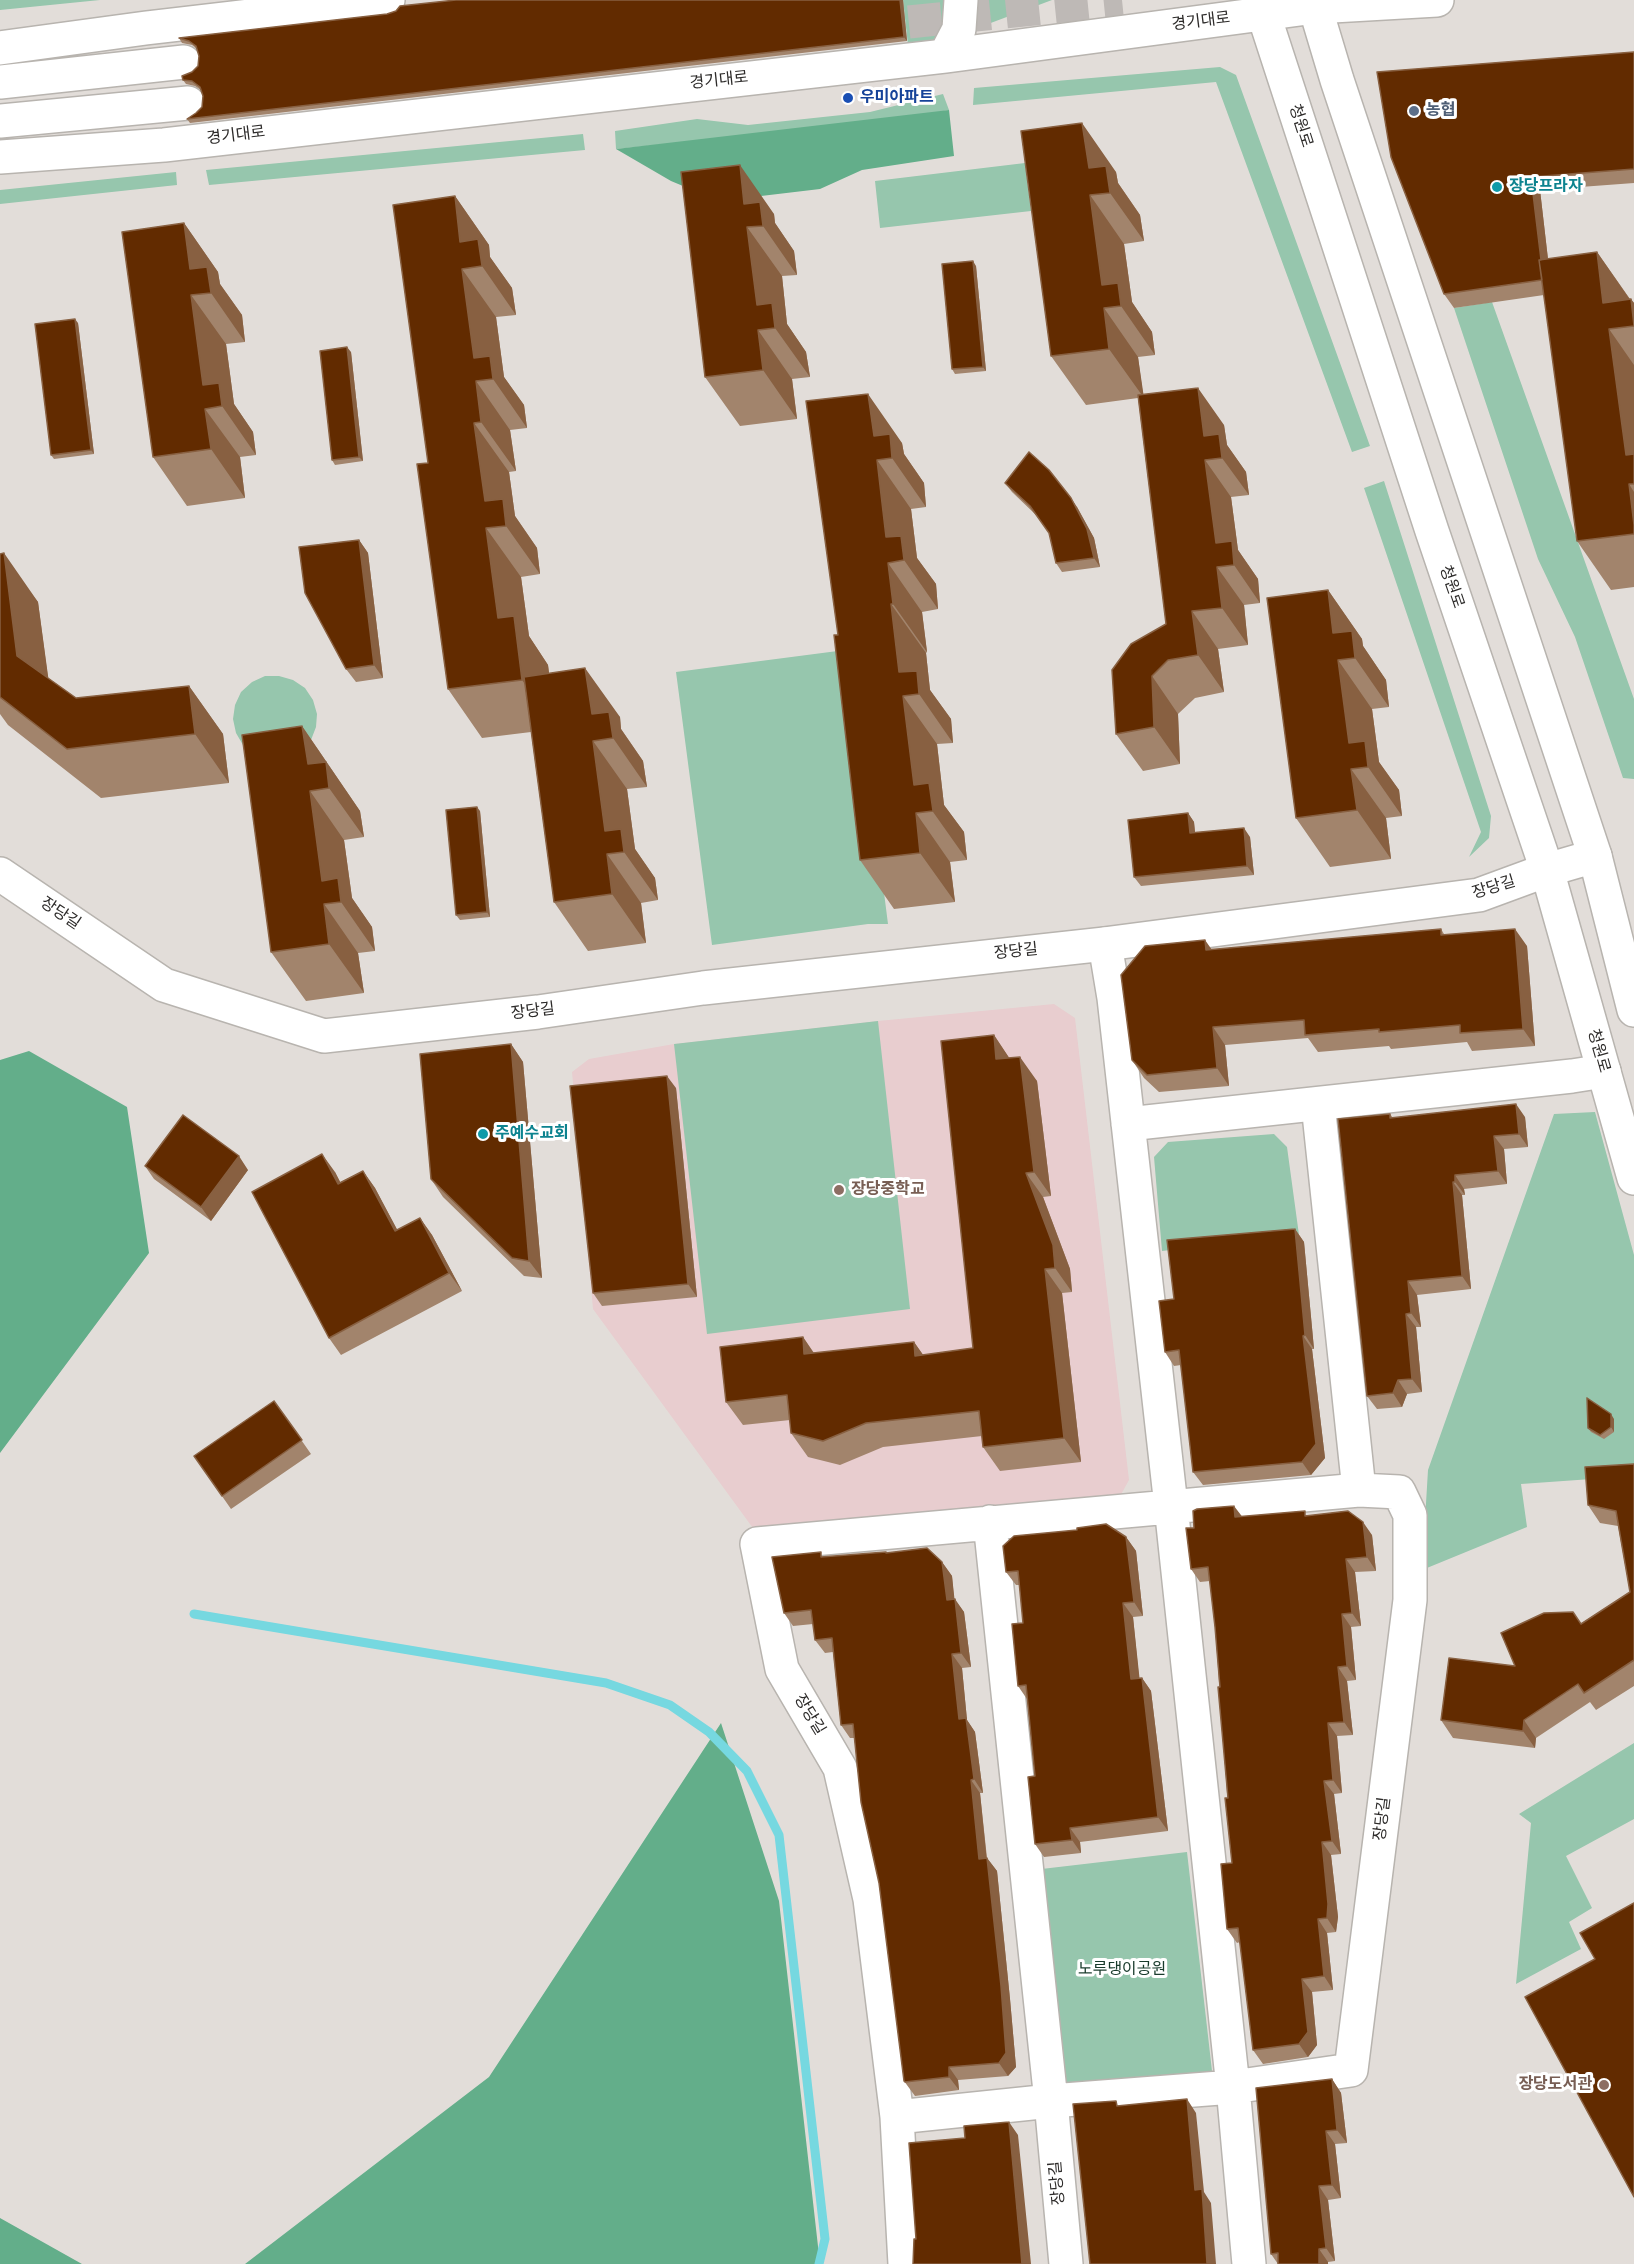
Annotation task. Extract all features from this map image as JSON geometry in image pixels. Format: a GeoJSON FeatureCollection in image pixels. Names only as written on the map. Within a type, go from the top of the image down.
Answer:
{"type":"FeatureCollection","features":[{"type":"Feature","properties":{"kind":"street"},"geometry":{"type":"LineString","coordinates":[[0,48],[146,28],[388,0]]}},
{"type":"Feature","properties":{"kind":"street"},"geometry":{"type":"LineString","coordinates":[[945,56],[959,29],[961,0]]}},
{"type":"Feature","properties":{"kind":"street","name":"경기대로"},"geometry":{"type":"LineString","coordinates":[[0,157],[164,145],[945,56],[1260,7],[1314,3],[1437,0]]}},
{"type":"Feature","properties":{"kind":"street"},"geometry":{"type":"LineString","coordinates":[[1314,3],[1337,80],[1595,856],[1634,1010]]}},
{"type":"Feature","properties":{"kind":"street","name":"청원로"},"geometry":{"type":"LineString","coordinates":[[1260,7],[1432,531],[1547,870],[1634,1178]]}},
{"type":"Feature","properties":{"kind":"street"},"geometry":{"type":"LineString","coordinates":[[0,82],[184,62]]}},
{"type":"Feature","properties":{"kind":"street"},"geometry":{"type":"LineString","coordinates":[[0,122],[188,103]]}},
{"type":"Feature","properties":{"kind":"street","name":"장당길"},"geometry":{"type":"LineString","coordinates":[[0,874],[164,985],[324,1036],[538,1012],[703,988],[1105,944],[1479,895],[1547,870],[1595,856]]}},
{"type":"Feature","properties":{"kind":"street"},"geometry":{"type":"LineString","coordinates":[[1105,944],[1114,998],[1172,1506],[1233,2086],[1249,2264]]}},
{"type":"Feature","properties":{"kind":"street"},"geometry":{"type":"LineString","coordinates":[[1128,1124],[1604,1071]]}},
{"type":"Feature","properties":{"kind":"street"},"geometry":{"type":"LineString","coordinates":[[1318,1104],[1359,1490]]}},
{"type":"Feature","properties":{"kind":"street","name":"장당길"},"geometry":{"type":"LineString","coordinates":[[897,2117],[1233,2086],[1351,2070],[1410,1600],[1410,1515],[1399,1492],[1359,1490],[757,1544],[782,1670],[840,1768],[870,1899],[897,2117],[905,2264]]}},
{"type":"Feature","properties":{"kind":"street","name":"장당길"},"geometry":{"type":"LineString","coordinates":[[990,1522],[1066,2264]]}},
{"type":"Feature","properties":{"kind":"shaded area","name":"장당중학교"},"geometry":{"type":"Polygon","coordinates":[[[1054,1004],[1075,1018],[1129,1480],[1118,1500],[758,1535],[593,1309],[572,1072],[589,1059],[674,1044],[1054,1004]]]}},
{"type":"Feature","properties":{"kind":"green space"},"geometry":{"type":"Polygon","coordinates":[[[0,0],[100,0],[0,10],[0,0]]]}},
{"type":"Feature","properties":{"kind":"green space"},"geometry":{"type":"Polygon","coordinates":[[[903,0],[952,0],[949,21],[934,40],[908,45],[903,0]]]}},
{"type":"Feature","properties":{"kind":"green space"},"geometry":{"type":"Polygon","coordinates":[[[973,0],[1052,0],[972,30],[973,0]]]}},
{"type":"Feature","properties":{"kind":"green space"},"geometry":{"type":"Polygon","coordinates":[[[1220,67],[1236,75],[1370,446],[1352,452],[1216,82],[973,105],[974,88],[1220,67]]]}},
{"type":"Feature","properties":{"kind":"green space"},"geometry":{"type":"Polygon","coordinates":[[[943,94],[949,110],[885,122],[616,149],[615,131],[697,119],[748,125],[870,112],[943,94]]]}},
{"type":"Feature","properties":{"kind":"green space"},"geometry":{"type":"Polygon","coordinates":[[[949,110],[954,156],[862,170],[820,189],[719,201],[671,181],[616,149],[949,110]]]}},
{"type":"Feature","properties":{"kind":"green space"},"geometry":{"type":"Polygon","coordinates":[[[583,134],[585,150],[209,185],[206,170],[583,134]]]}},
{"type":"Feature","properties":{"kind":"green space"},"geometry":{"type":"Polygon","coordinates":[[[1025,163],[1031,211],[880,228],[875,181],[1025,163]]]}},
{"type":"Feature","properties":{"kind":"green space"},"geometry":{"type":"Polygon","coordinates":[[[176,172],[177,185],[0,204],[0,190],[176,172]]]}},
{"type":"Feature","properties":{"kind":"green space"},"geometry":{"type":"Polygon","coordinates":[[[1492,302],[1634,699],[1634,779],[1623,778],[1575,637],[1538,559],[1454,308],[1492,302]]]}},
{"type":"Feature","properties":{"kind":"green space"},"geometry":{"type":"Polygon","coordinates":[[[1384,481],[1491,816],[1489,838],[1469,857],[1481,832],[1364,488],[1384,481]]]}},
{"type":"Feature","properties":{"kind":"green space"},"geometry":{"type":"Polygon","coordinates":[[[853,649],[888,924],[868,924],[712,945],[676,672],[853,649]]]}},
{"type":"Feature","properties":{"kind":"green space"},"geometry":{"type":"Polygon","coordinates":[[[265,676],[279,676],[293,680],[305,688],[313,700],[317,714],[316,727],[311,740],[253,753],[243,745],[236,733],[233,719],[235,705],[241,692],[252,682],[265,676]]]}},
{"type":"Feature","properties":{"kind":"green space"},"geometry":{"type":"Polygon","coordinates":[[[878,1021],[910,1309],[707,1334],[674,1044],[878,1021]]]}},
{"type":"Feature","properties":{"kind":"green space"},"geometry":{"type":"Polygon","coordinates":[[[29,1051],[127,1107],[149,1253],[0,1453],[0,1060],[29,1051]]]}},
{"type":"Feature","properties":{"kind":"green space"},"geometry":{"type":"Polygon","coordinates":[[[1595,1112],[1634,1255],[1634,1476],[1521,1484],[1527,1527],[1422,1570],[1428,1470],[1554,1114],[1595,1112]]]}},
{"type":"Feature","properties":{"kind":"green space"},"geometry":{"type":"Polygon","coordinates":[[[1274,1134],[1287,1147],[1299,1235],[1162,1251],[1154,1157],[1168,1142],[1274,1134]]]}},
{"type":"Feature","properties":{"kind":"green space"},"geometry":{"type":"Polygon","coordinates":[[[721,1723],[779,1901],[820,2264],[245,2264],[489,2077],[721,1723]]]}},
{"type":"Feature","properties":{"kind":"green space"},"geometry":{"type":"Polygon","coordinates":[[[1634,1743],[1634,1819],[1566,1856],[1592,1908],[1569,1922],[1581,1949],[1516,1984],[1531,1823],[1519,1814],[1634,1743]]]}},
{"type":"Feature","properties":{"kind":"green space","name":"노루댕이공원"},"geometry":{"type":"Polygon","coordinates":[[[1187,1852],[1212,2071],[1057,2089],[1033,1870],[1187,1852]]]}},
{"type":"Feature","properties":{"kind":"green space"},"geometry":{"type":"Polygon","coordinates":[[[0,2218],[82,2264],[0,2264],[0,2218]]]}},
{"type":"Feature","properties":{"kind":"building"},"geometry":{"type":"Polygon","coordinates":[[[456,0],[900,0],[904,37],[187,119],[202,107],[203,96],[200,87],[192,81],[183,80],[182,76],[192,72],[198,66],[199,56],[196,46],[179,38],[387,14],[396,11],[400,6],[456,0]]]}},
{"type":"Feature","properties":{"kind":"building","name":"장당프라자"},"geometry":{"type":"Polygon","coordinates":[[[1634,52],[1634,169],[1531,177],[1542,280],[1444,294],[1391,157],[1377,72],[1634,52]]]}},
{"type":"Feature","properties":{"kind":"building"},"geometry":{"type":"Polygon","coordinates":[[[1082,123],[1089,168],[1106,166],[1110,193],[1090,195],[1102,285],[1118,283],[1121,306],[1104,308],[1109,349],[1051,356],[1021,131],[1082,123]]]}},
{"type":"Feature","properties":{"kind":"building"},"geometry":{"type":"Polygon","coordinates":[[[740,165],[744,204],[760,202],[763,226],[747,227],[757,305],[772,303],[775,328],[758,330],[763,370],[705,377],[681,172],[740,165]]]}},
{"type":"Feature","properties":{"kind":"building"},"geometry":{"type":"Polygon","coordinates":[[[455,196],[460,242],[478,239],[482,266],[462,269],[474,358],[490,356],[493,379],[476,381],[481,422],[474,423],[485,501],[503,499],[506,526],[486,528],[498,618],[514,616],[522,680],[448,689],[417,464],[428,463],[393,205],[455,196]]]}},
{"type":"Feature","properties":{"kind":"building"},"geometry":{"type":"Polygon","coordinates":[[[184,223],[190,269],[207,267],[211,293],[191,295],[203,385],[219,383],[222,406],[205,409],[211,449],[153,457],[122,232],[184,223]]]}},
{"type":"Feature","properties":{"kind":"building"},"geometry":{"type":"Polygon","coordinates":[[[1597,252],[1603,303],[1631,299],[1634,326],[1609,329],[1626,455],[1634,454],[1634,484],[1629,484],[1634,534],[1577,541],[1539,260],[1597,252]]]}},
{"type":"Feature","properties":{"kind":"building"},"geometry":{"type":"Polygon","coordinates":[[[973,261],[983,367],[952,369],[942,264],[973,261]]]}},
{"type":"Feature","properties":{"kind":"building"},"geometry":{"type":"Polygon","coordinates":[[[75,319],[91,450],[51,455],[35,324],[75,319]]]}},
{"type":"Feature","properties":{"kind":"building"},"geometry":{"type":"Polygon","coordinates":[[[347,347],[359,457],[332,460],[320,351],[347,347]]]}},
{"type":"Feature","properties":{"kind":"building"},"geometry":{"type":"Polygon","coordinates":[[[1198,388],[1204,436],[1219,434],[1222,458],[1205,460],[1216,543],[1232,541],[1234,565],[1217,567],[1222,608],[1192,611],[1198,655],[1168,660],[1152,676],[1154,727],[1116,734],[1112,670],[1131,644],[1166,624],[1138,395],[1198,388]]]}},
{"type":"Feature","properties":{"kind":"building"},"geometry":{"type":"Polygon","coordinates":[[[868,394],[874,436],[890,434],[892,458],[877,460],[886,537],[901,536],[904,560],[888,563],[893,604],[891,604],[899,672],[917,671],[919,694],[903,696],[914,785],[929,783],[933,811],[916,813],[920,853],[860,860],[834,635],[838,635],[806,401],[868,394]]]}},
{"type":"Feature","properties":{"kind":"building"},"geometry":{"type":"Polygon","coordinates":[[[1029,452],[1049,470],[1071,498],[1087,529],[1094,558],[1056,563],[1049,533],[1030,506],[1005,483],[1029,452]]]}},
{"type":"Feature","properties":{"kind":"building"},"geometry":{"type":"Polygon","coordinates":[[[359,540],[374,665],[346,669],[305,593],[299,547],[359,540]]]}},
{"type":"Feature","properties":{"kind":"building"},"geometry":{"type":"Polygon","coordinates":[[[4,553],[17,656],[76,698],[189,686],[195,734],[67,749],[0,697],[0,554],[4,553]]]}},
{"type":"Feature","properties":{"kind":"building"},"geometry":{"type":"Polygon","coordinates":[[[1328,590],[1333,633],[1352,631],[1355,658],[1338,660],[1349,743],[1365,741],[1368,767],[1351,769],[1357,810],[1296,818],[1267,598],[1328,590]]]}},
{"type":"Feature","properties":{"kind":"building"},"geometry":{"type":"Polygon","coordinates":[[[585,668],[592,714],[609,712],[613,738],[593,741],[605,831],[621,829],[624,852],[607,854],[612,894],[554,902],[524,677],[585,668]]]}},
{"type":"Feature","properties":{"kind":"building"},"geometry":{"type":"Polygon","coordinates":[[[302,726],[308,764],[326,762],[329,788],[310,791],[322,881],[338,878],[341,902],[324,904],[329,944],[271,952],[242,735],[302,726]]]}},
{"type":"Feature","properties":{"kind":"building"},"geometry":{"type":"Polygon","coordinates":[[[477,807],[487,912],[456,915],[446,810],[477,807]]]}},
{"type":"Feature","properties":{"kind":"building"},"geometry":{"type":"Polygon","coordinates":[[[1188,813],[1190,833],[1244,828],[1247,866],[1134,877],[1128,820],[1188,813]]]}},
{"type":"Feature","properties":{"kind":"building"},"geometry":{"type":"Polygon","coordinates":[[[1441,929],[1441,935],[1515,929],[1523,1029],[1460,1033],[1460,1025],[1305,1035],[1304,1020],[1213,1027],[1217,1068],[1147,1075],[1132,1060],[1121,975],[1145,946],[1205,940],[1206,950],[1441,929]]]}},
{"type":"Feature","properties":{"kind":"building"},"geometry":{"type":"Polygon","coordinates":[[[994,1035],[996,1059],[1020,1057],[1034,1172],[1026,1173],[1053,1245],[1055,1268],[1045,1269],[1064,1438],[983,1447],[979,1411],[866,1423],[823,1441],[791,1433],[787,1395],[726,1402],[720,1347],[803,1337],[804,1354],[914,1342],[915,1356],[973,1348],[941,1041],[994,1035]]]}},
{"type":"Feature","properties":{"kind":"building","name":"주예수교회"},"geometry":{"type":"Polygon","coordinates":[[[511,1044],[529,1261],[512,1258],[431,1179],[420,1054],[511,1044]]]}},
{"type":"Feature","properties":{"kind":"building"},"geometry":{"type":"Polygon","coordinates":[[[667,1076],[688,1284],[593,1293],[570,1086],[667,1076]]]}},
{"type":"Feature","properties":{"kind":"building"},"geometry":{"type":"Polygon","coordinates":[[[1516,1104],[1519,1134],[1494,1136],[1498,1171],[1455,1175],[1455,1182],[1453,1182],[1462,1276],[1408,1281],[1411,1313],[1406,1314],[1412,1379],[1398,1380],[1393,1393],[1367,1396],[1338,1119],[1390,1114],[1390,1118],[1516,1104]]]}},
{"type":"Feature","properties":{"kind":"building"},"geometry":{"type":"Polygon","coordinates":[[[183,1115],[239,1156],[201,1207],[145,1166],[183,1115]]]}},
{"type":"Feature","properties":{"kind":"building"},"geometry":{"type":"Polygon","coordinates":[[[322,1154],[338,1184],[363,1171],[395,1231],[420,1218],[449,1273],[329,1338],[252,1192],[322,1154]]]}},
{"type":"Feature","properties":{"kind":"building"},"geometry":{"type":"Polygon","coordinates":[[[1295,1229],[1305,1335],[1303,1336],[1316,1444],[1302,1462],[1193,1472],[1179,1350],[1165,1352],[1159,1301],[1174,1299],[1167,1240],[1295,1229]]]}},
{"type":"Feature","properties":{"kind":"building"},"geometry":{"type":"Polygon","coordinates":[[[1587,1398],[1611,1414],[1611,1427],[1600,1435],[1588,1428],[1587,1398]]]}},
{"type":"Feature","properties":{"kind":"building"},"geometry":{"type":"Polygon","coordinates":[[[274,1401],[302,1440],[222,1496],[194,1456],[274,1401]]]}},
{"type":"Feature","properties":{"kind":"building"},"geometry":{"type":"Polygon","coordinates":[[[1634,1464],[1634,1660],[1584,1693],[1578,1684],[1524,1720],[1523,1731],[1441,1720],[1449,1658],[1515,1666],[1501,1633],[1544,1613],[1573,1612],[1581,1624],[1630,1592],[1616,1511],[1588,1505],[1585,1467],[1634,1464]]]}},
{"type":"Feature","properties":{"kind":"building"},"geometry":{"type":"Polygon","coordinates":[[[1234,1506],[1235,1517],[1305,1511],[1305,1516],[1348,1511],[1363,1522],[1367,1557],[1346,1559],[1352,1613],[1342,1614],[1347,1666],[1338,1667],[1344,1722],[1328,1723],[1333,1780],[1324,1781],[1332,1841],[1322,1842],[1328,1904],[1327,1918],[1318,1919],[1324,1976],[1302,1979],[1308,2032],[1299,2044],[1253,2050],[1238,1928],[1227,1929],[1221,1864],[1232,1863],[1225,1798],[1228,1798],[1218,1687],[1220,1687],[1208,1567],[1191,1569],[1186,1528],[1194,1528],[1193,1511],[1197,1509],[1234,1506]]]}},
{"type":"Feature","properties":{"kind":"building"},"geometry":{"type":"Polygon","coordinates":[[[1106,1524],[1126,1537],[1134,1602],[1123,1603],[1131,1679],[1142,1678],[1158,1817],[1070,1828],[1072,1840],[1035,1844],[1028,1777],[1035,1776],[1026,1685],[1018,1686],[1012,1624],[1023,1623],[1018,1571],[1006,1572],[1003,1546],[1014,1536],[1077,1530],[1077,1528],[1106,1524]]]}},
{"type":"Feature","properties":{"kind":"building"},"geometry":{"type":"Polygon","coordinates":[[[927,1548],[942,1562],[947,1600],[955,1599],[961,1653],[952,1654],[959,1719],[966,1718],[974,1779],[971,1780],[979,1859],[987,1858],[1006,2053],[999,2063],[949,2067],[949,2077],[905,2082],[879,1883],[861,1802],[853,1724],[841,1725],[832,1638],[815,1640],[811,1610],[784,1613],[772,1557],[821,1552],[821,1557],[927,1548]]]}},
{"type":"Feature","properties":{"kind":"building","name":"장당도서관"},"geometry":{"type":"Polygon","coordinates":[[[1634,1903],[1634,2197],[1525,1997],[1595,1959],[1580,1933],[1634,1903]]]}},
{"type":"Feature","properties":{"kind":"building"},"geometry":{"type":"Polygon","coordinates":[[[1332,2079],[1337,2130],[1326,2131],[1332,2185],[1319,2186],[1326,2248],[1319,2249],[1319,2264],[1278,2264],[1278,2253],[1271,2254],[1256,2088],[1332,2079]]]}},
{"type":"Feature","properties":{"kind":"building"},"geometry":{"type":"Polygon","coordinates":[[[1187,2099],[1195,2190],[1202,2189],[1207,2263],[1209,2264],[1090,2264],[1073,2104],[1116,2101],[1117,2106],[1187,2099]]]}},
{"type":"Feature","properties":{"kind":"building"},"geometry":{"type":"Polygon","coordinates":[[[1009,2122],[1022,2264],[913,2264],[914,2239],[916,2239],[909,2143],[965,2138],[964,2126],[1009,2122]]]}},
{"type":"Feature","properties":{"kind":"waterway"},"geometry":{"type":"LineString","coordinates":[[194,1614],[606,1683],[670,1705],[709,1732],[747,1771],[779,1835],[825,2239],[819,2264]]}},
{"type":"Feature","properties":{"kind":"tunnel"},"geometry":{"type":"LineString","coordinates":[[860,27],[1122,0]]}},
{"type":"Feature","properties":{"kind":"place","name":"우미아파트"},"geometry":{"type":"Point","coordinates":[848,98]}},
{"type":"Feature","properties":{"kind":"place","name":"농협"},"geometry":{"type":"Point","coordinates":[1414,111]}},
{"type":"Feature","properties":{"kind":"place","name":"장당프라자"},"geometry":{"type":"Point","coordinates":[1497,187]}},
{"type":"Feature","properties":{"kind":"place","name":"주예수교회"},"geometry":{"type":"Point","coordinates":[483,1134]}},
{"type":"Feature","properties":{"kind":"place","name":"장당중학교"},"geometry":{"type":"Point","coordinates":[839,1190]}},
{"type":"Feature","properties":{"kind":"place","name":"장당도서관"},"geometry":{"type":"Point","coordinates":[1604,2085]}}]}
